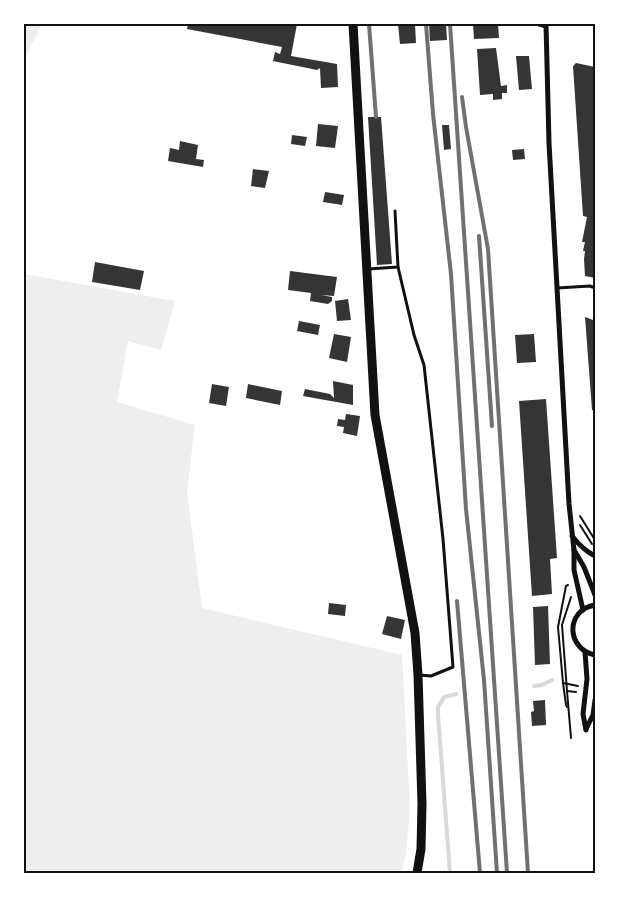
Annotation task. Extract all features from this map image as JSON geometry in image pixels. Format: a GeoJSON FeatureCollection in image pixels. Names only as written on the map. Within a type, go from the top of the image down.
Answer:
{"type":"FeatureCollection","features":[{"type":"Feature","properties":{"kind":"main road"},"geometry":{"type":"LineString","coordinates":[[353,24],[375,415],[412,613],[418,676],[422,804],[421,849],[417,873]]}},
{"type":"Feature","properties":{"kind":"street"},"geometry":{"type":"LineString","coordinates":[[546,25],[549,143],[571,536],[574,550],[574,570],[583,610]]}},
{"type":"Feature","properties":{"kind":"street"},"geometry":{"type":"LineString","coordinates":[[571,536],[579,546],[595,556]]}},
{"type":"Feature","properties":{"kind":"street"},"geometry":{"type":"LineString","coordinates":[[574,550],[584,567],[595,595]]}},
{"type":"Feature","properties":{"kind":"street"},"geometry":{"type":"LineString","coordinates":[[595,605],[583,610],[573,625],[573,634],[576,642],[585,652],[595,655]]}},
{"type":"Feature","properties":{"kind":"street"},"geometry":{"type":"LineString","coordinates":[[585,652],[587,679],[583,714],[586,730],[593,715],[595,700]]}},
{"type":"Feature","properties":{"kind":"lane"},"geometry":{"type":"LineString","coordinates":[[536,24],[546,25]]}},
{"type":"Feature","properties":{"kind":"lane"},"geometry":{"type":"LineString","coordinates":[[395,210],[398,268],[414,335],[424,365],[443,539],[453,667],[431,676],[418,676]]}},
{"type":"Feature","properties":{"kind":"lane"},"geometry":{"type":"LineString","coordinates":[[367,269],[398,268]]}},
{"type":"Feature","properties":{"kind":"lane"},"geometry":{"type":"LineString","coordinates":[[557,288],[590,286],[595,288]]}},
{"type":"Feature","properties":{"kind":"path"},"geometry":{"type":"LineString","coordinates":[[580,516],[595,540]]}},
{"type":"Feature","properties":{"kind":"path"},"geometry":{"type":"LineString","coordinates":[[563,683],[566,705],[568,706]]}},
{"type":"Feature","properties":{"kind":"path"},"geometry":{"type":"LineString","coordinates":[[567,691],[571,738]]}},
{"type":"Feature","properties":{"kind":"shaded area"},"geometry":{"type":"Polygon","coordinates":[[[24,24],[42,24],[24,59],[24,24]]]}},
{"type":"Feature","properties":{"kind":"shaded area"},"geometry":{"type":"Polygon","coordinates":[[[24,274],[175,301],[161,350],[128,341],[117,402],[195,425],[187,491],[202,608],[402,655],[410,809],[406,853],[401,873],[36,873],[24,871],[24,274]]]}},
{"type":"Feature","properties":{"kind":"building"},"geometry":{"type":"Polygon","coordinates":[[[188,24],[297,24],[291,56],[337,64],[338,87],[321,88],[320,68],[317,70],[273,61],[275,52],[280,54],[282,47],[187,29],[188,24]]]}},
{"type":"Feature","properties":{"kind":"building"},"geometry":{"type":"Polygon","coordinates":[[[398,24],[415,24],[416,43],[400,44],[398,24]]]}},
{"type":"Feature","properties":{"kind":"building"},"geometry":{"type":"Polygon","coordinates":[[[429,24],[446,24],[447,40],[430,41],[429,24]]]}},
{"type":"Feature","properties":{"kind":"building"},"geometry":{"type":"Polygon","coordinates":[[[473,24],[498,24],[499,38],[474,39],[473,24]]]}},
{"type":"Feature","properties":{"kind":"building"},"geometry":{"type":"Polygon","coordinates":[[[496,48],[501,86],[507,85],[507,93],[502,93],[502,99],[493,100],[493,94],[480,95],[477,49],[496,48]]]}},
{"type":"Feature","properties":{"kind":"building"},"geometry":{"type":"Polygon","coordinates":[[[516,56],[529,56],[532,89],[519,90],[516,56]]]}},
{"type":"Feature","properties":{"kind":"building"},"geometry":{"type":"Polygon","coordinates":[[[576,63],[595,67],[595,278],[585,276],[585,251],[583,251],[585,242],[582,242],[587,217],[583,216],[573,66],[576,63]]]}},
{"type":"Feature","properties":{"kind":"building"},"geometry":{"type":"Polygon","coordinates":[[[368,117],[381,117],[392,264],[377,265],[368,117]]]}},
{"type":"Feature","properties":{"kind":"building"},"geometry":{"type":"Polygon","coordinates":[[[318,124],[338,126],[335,148],[316,146],[318,124]]]}},
{"type":"Feature","properties":{"kind":"building"},"geometry":{"type":"Polygon","coordinates":[[[442,125],[449,125],[451,149],[444,150],[442,125]]]}},
{"type":"Feature","properties":{"kind":"building"},"geometry":{"type":"Polygon","coordinates":[[[292,135],[307,137],[305,146],[291,144],[292,135]]]}},
{"type":"Feature","properties":{"kind":"building"},"geometry":{"type":"Polygon","coordinates":[[[180,141],[198,145],[196,159],[204,160],[203,167],[168,161],[170,148],[179,150],[180,141]]]}},
{"type":"Feature","properties":{"kind":"building"},"geometry":{"type":"Polygon","coordinates":[[[524,149],[525,159],[513,160],[512,150],[524,149]]]}},
{"type":"Feature","properties":{"kind":"building"},"geometry":{"type":"Polygon","coordinates":[[[253,169],[269,171],[265,188],[251,186],[253,169]]]}},
{"type":"Feature","properties":{"kind":"building"},"geometry":{"type":"Polygon","coordinates":[[[325,192],[344,195],[342,205],[323,202],[325,192]]]}},
{"type":"Feature","properties":{"kind":"building"},"geometry":{"type":"Polygon","coordinates":[[[95,262],[144,271],[140,290],[92,282],[95,262]]]}},
{"type":"Feature","properties":{"kind":"building"},"geometry":{"type":"Polygon","coordinates":[[[290,271],[337,277],[334,296],[321,295],[332,297],[332,301],[328,304],[310,301],[311,293],[288,290],[290,271]]]}},
{"type":"Feature","properties":{"kind":"building"},"geometry":{"type":"Polygon","coordinates":[[[348,299],[351,320],[337,321],[335,301],[348,299]]]}},
{"type":"Feature","properties":{"kind":"building"},"geometry":{"type":"Polygon","coordinates":[[[595,313],[595,411],[592,410],[585,317],[593,320],[595,313]]]}},
{"type":"Feature","properties":{"kind":"building"},"geometry":{"type":"Polygon","coordinates":[[[299,321],[320,325],[318,335],[297,331],[299,321]]]}},
{"type":"Feature","properties":{"kind":"building"},"geometry":{"type":"Polygon","coordinates":[[[334,334],[351,337],[347,362],[329,358],[334,334]]]}},
{"type":"Feature","properties":{"kind":"building"},"geometry":{"type":"Polygon","coordinates":[[[534,334],[536,362],[517,363],[515,335],[534,334]]]}},
{"type":"Feature","properties":{"kind":"building"},"geometry":{"type":"Polygon","coordinates":[[[333,381],[353,385],[353,405],[303,396],[305,389],[330,394],[334,398],[333,381]]]}},
{"type":"Feature","properties":{"kind":"building"},"geometry":{"type":"Polygon","coordinates":[[[212,384],[229,387],[226,406],[209,403],[212,384]]]}},
{"type":"Feature","properties":{"kind":"building"},"geometry":{"type":"Polygon","coordinates":[[[248,384],[282,391],[280,405],[246,398],[248,384]]]}},
{"type":"Feature","properties":{"kind":"building"},"geometry":{"type":"Polygon","coordinates":[[[546,399],[557,558],[550,559],[552,594],[532,596],[519,401],[546,399]]]}},
{"type":"Feature","properties":{"kind":"building"},"geometry":{"type":"Polygon","coordinates":[[[346,414],[360,416],[357,436],[343,433],[344,427],[337,426],[338,419],[345,420],[346,414]]]}},
{"type":"Feature","properties":{"kind":"building"},"geometry":{"type":"Polygon","coordinates":[[[329,603],[346,605],[345,616],[328,614],[329,603]]]}},
{"type":"Feature","properties":{"kind":"building"},"geometry":{"type":"Polygon","coordinates":[[[548,606],[550,664],[535,665],[533,607],[548,606]]]}},
{"type":"Feature","properties":{"kind":"building"},"geometry":{"type":"Polygon","coordinates":[[[387,616],[405,620],[401,639],[382,634],[387,616]]]}},
{"type":"Feature","properties":{"kind":"building"},"geometry":{"type":"Polygon","coordinates":[[[545,700],[546,725],[532,726],[531,712],[534,711],[533,701],[545,700]]]}},
{"type":"Feature","properties":{"kind":"waterway"},"geometry":{"type":"LineString","coordinates":[[534,686],[542,685],[552,680]]}},
{"type":"Feature","properties":{"kind":"waterway"},"geometry":{"type":"LineString","coordinates":[[450,873],[438,707],[444,697],[456,694]]}},
{"type":"Feature","properties":{"kind":"railway"},"geometry":{"type":"LineString","coordinates":[[369,24],[376,117]]}},
{"type":"Feature","properties":{"kind":"railway"},"geometry":{"type":"LineString","coordinates":[[426,24],[433,114],[451,274],[466,509],[484,680],[497,873]]}},
{"type":"Feature","properties":{"kind":"railway"},"geometry":{"type":"LineString","coordinates":[[450,24],[507,873]]}},
{"type":"Feature","properties":{"kind":"railway"},"geometry":{"type":"LineString","coordinates":[[462,97],[488,249],[528,873]]}},
{"type":"Feature","properties":{"kind":"railway"},"geometry":{"type":"LineString","coordinates":[[479,236],[492,426]]}},
{"type":"Feature","properties":{"kind":"railway"},"geometry":{"type":"LineString","coordinates":[[457,601],[480,873]]}}]}
